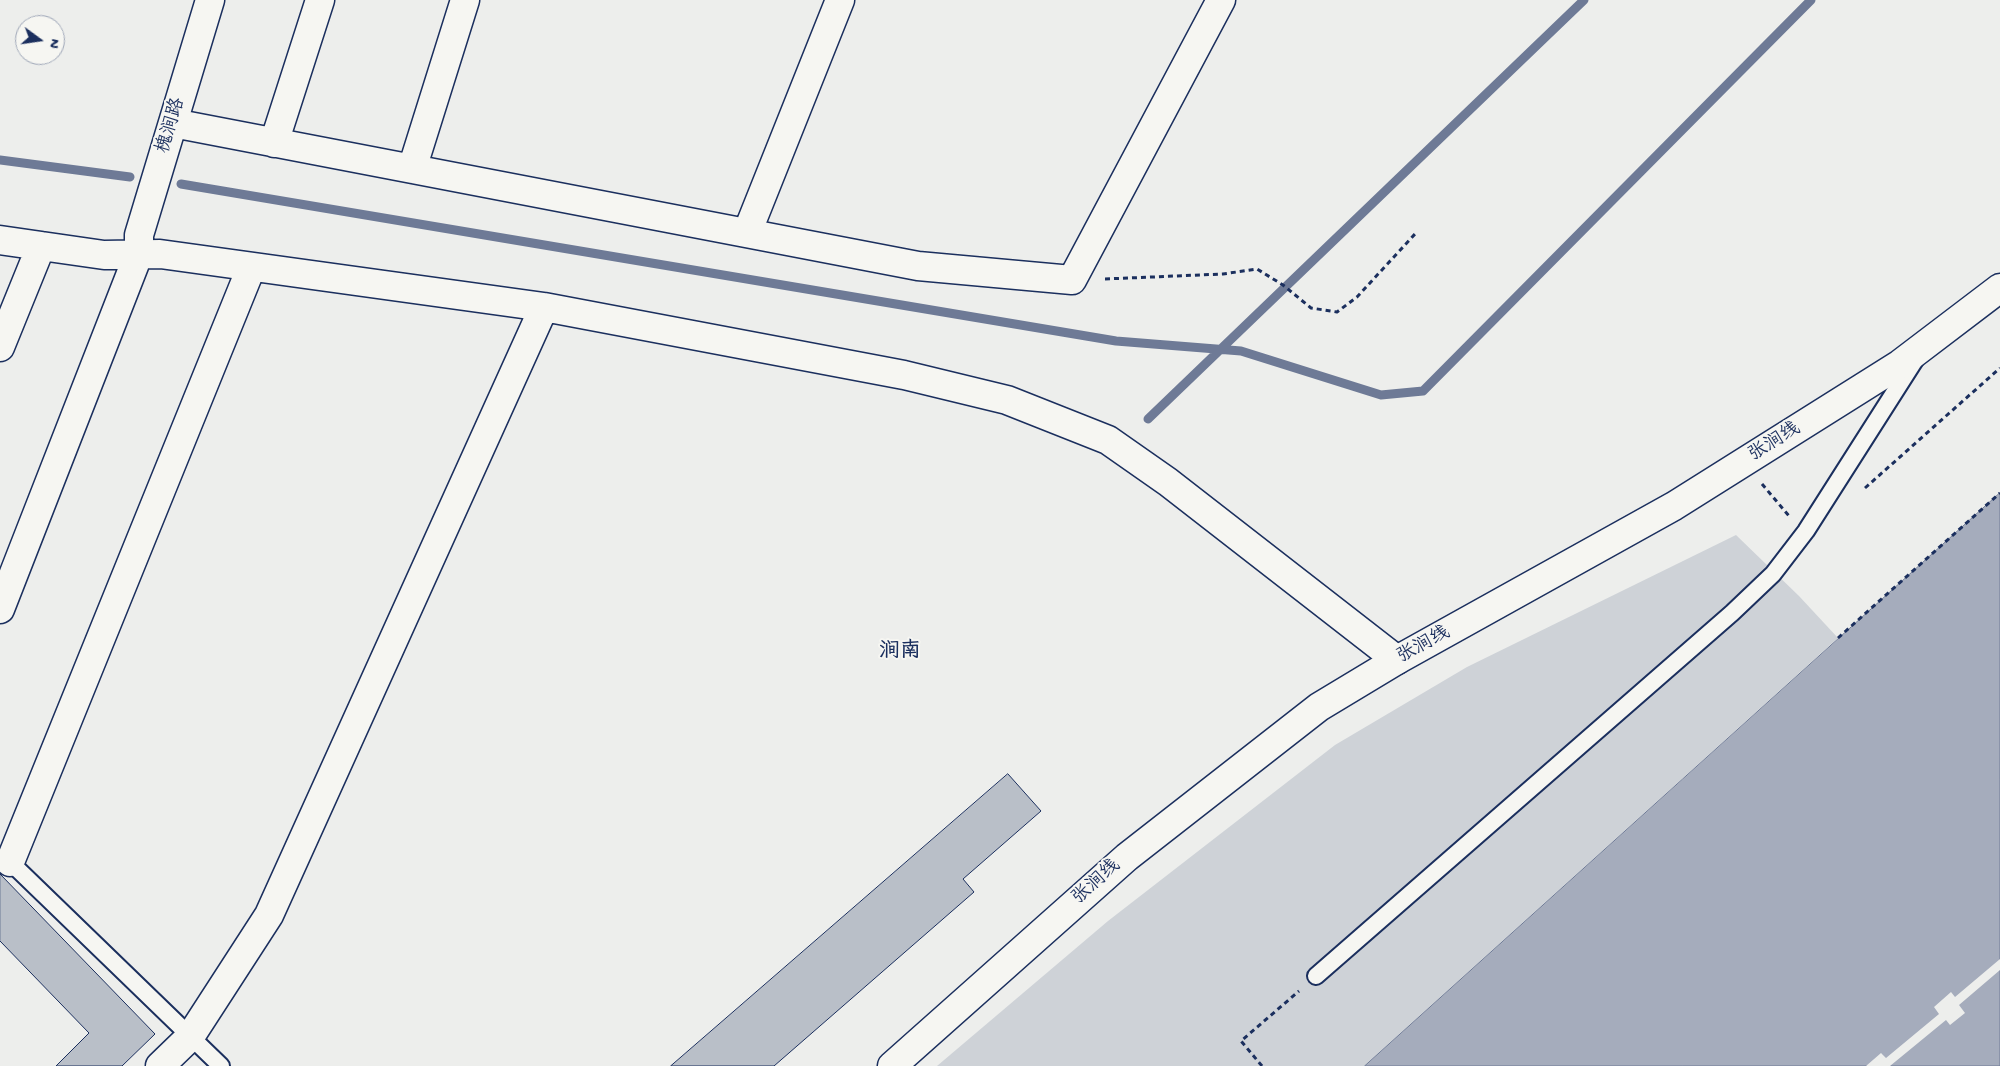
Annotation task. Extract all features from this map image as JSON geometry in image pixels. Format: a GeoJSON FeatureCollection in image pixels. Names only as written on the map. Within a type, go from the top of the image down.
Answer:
{"type":"FeatureCollection","features":[{"type":"Feature","properties":{"kind":"street","name":"槐涧路"},"geometry":{"type":"LineString","coordinates":[[0,609],[139,253],[139,235],[210,0]]}},
{"type":"Feature","properties":{"kind":"street"},"geometry":{"type":"LineString","coordinates":[[274,143],[320,0]]}},
{"type":"Feature","properties":{"kind":"street"},"geometry":{"type":"LineString","coordinates":[[412,169],[465,0]]}},
{"type":"Feature","properties":{"kind":"street"},"geometry":{"type":"LineString","coordinates":[[747,234],[840,0]]}},
{"type":"Feature","properties":{"kind":"street"},"geometry":{"type":"LineString","coordinates":[[173,123],[918,266],[1072,280],[1222,0]]}},
{"type":"Feature","properties":{"kind":"street"},"geometry":{"type":"LineString","coordinates":[[0,240],[104,256],[139,253],[544,307],[904,375],[1007,400],[1108,440],[1168,482],[1397,660]]}},
{"type":"Feature","properties":{"kind":"street"},"geometry":{"type":"LineString","coordinates":[[0,347],[41,246]]}},
{"type":"Feature","properties":{"kind":"street"},"geometry":{"type":"LineString","coordinates":[[5,857],[250,268]]}},
{"type":"Feature","properties":{"kind":"street","name":"张涧线"},"geometry":{"type":"LineString","coordinates":[[892,1066],[1127,857],[1318,707],[1397,660],[1674,506],[1921,349],[2000,288]]}},
{"type":"Feature","properties":{"kind":"street"},"geometry":{"type":"LineString","coordinates":[[160,1066],[190,1037],[269,915],[544,307]]}},
{"type":"Feature","properties":{"kind":"lane"},"geometry":{"type":"LineString","coordinates":[[1316,976],[1717,626],[1772,574],[1806,531],[1921,349]]}},
{"type":"Feature","properties":{"kind":"lane"},"geometry":{"type":"LineString","coordinates":[[5,857],[221,1066]]}},
{"type":"Feature","properties":{"kind":"path"},"geometry":{"type":"LineString","coordinates":[[1072,280],[1223,274],[1257,270],[1283,285],[1311,308],[1337,312],[1357,297],[1415,234]]}},
{"type":"Feature","properties":{"kind":"path"},"geometry":{"type":"LineString","coordinates":[[1838,638],[2000,493]]}},
{"type":"Feature","properties":{"kind":"path"},"geometry":{"type":"LineString","coordinates":[[1262,1066],[1241,1041],[1316,976]]}},
{"type":"Feature","properties":{"kind":"shaded area"},"geometry":{"type":"Polygon","coordinates":[[[1736,535],[1799,596],[1838,638],[1365,1066],[937,1066],[1108,921],[1335,745],[1467,667],[1736,535]]]}},
{"type":"Feature","properties":{"kind":"water"},"geometry":{"type":"Polygon","coordinates":[[[2000,493],[2000,1066],[1365,1066],[2000,493]]]}},
{"type":"Feature","properties":{"kind":"pier"},"geometry":{"type":"Polygon","coordinates":[[[2000,959],[2000,970],[1959,1005],[1965,1013],[1950,1025],[1946,1020],[1890,1066],[1866,1066],[1881,1053],[1886,1058],[1939,1014],[1934,1007],[1951,992],[1955,997],[2000,959]]]}},
{"type":"Feature","properties":{"kind":"building"},"geometry":{"type":"Polygon","coordinates":[[[1008,774],[1041,811],[963,879],[974,892],[774,1066],[671,1066],[1008,774]]]}},
{"type":"Feature","properties":{"kind":"building"},"geometry":{"type":"Polygon","coordinates":[[[0,874],[155,1034],[122,1066],[56,1066],[89,1033],[0,941],[0,874]]]}},
{"type":"Feature","properties":{"kind":"waterway"},"geometry":{"type":"LineString","coordinates":[[1148,419],[1584,0]]}},
{"type":"Feature","properties":{"kind":"waterway"},"geometry":{"type":"LineString","coordinates":[[181,184],[1116,341],[1241,351],[1381,395],[1423,391],[1811,0]]}},
{"type":"Feature","properties":{"kind":"waterway"},"geometry":{"type":"LineString","coordinates":[[0,160],[130,177]]}},
{"type":"Feature","properties":{"kind":"district","name":"涧南"},"geometry":{"type":"Point","coordinates":[900,653]}}]}
